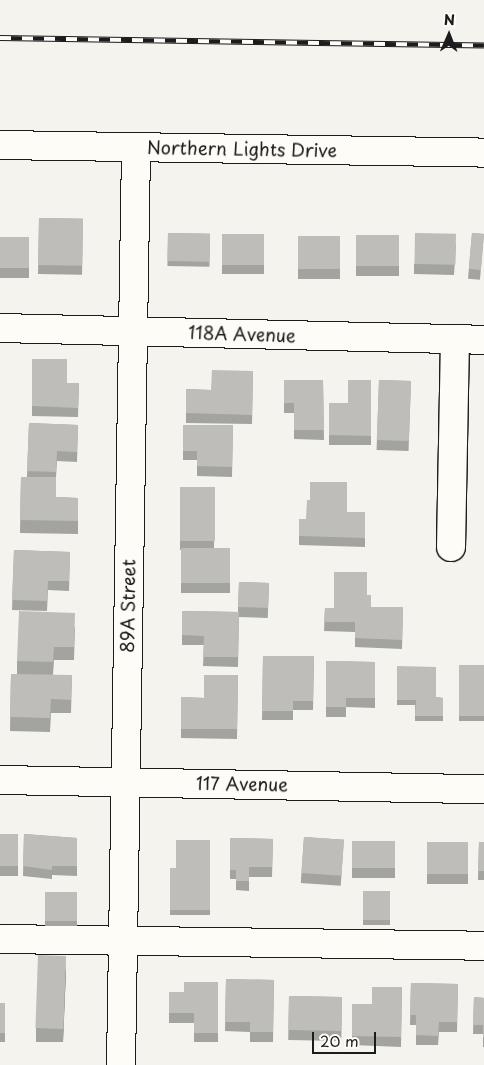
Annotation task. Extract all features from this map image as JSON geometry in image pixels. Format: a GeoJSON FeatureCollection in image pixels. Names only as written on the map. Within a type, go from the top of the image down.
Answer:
{"type":"FeatureCollection","features":[{"type":"Feature","properties":{"kind":"street","name":"Northern Lights Drive"},"geometry":{"type":"LineString","coordinates":[[0,145],[484,153]]}},
{"type":"Feature","properties":{"kind":"street","name":"89A Street"},"geometry":{"type":"LineString","coordinates":[[121,1065],[136,147]]}},
{"type":"Feature","properties":{"kind":"street","name":"118A Avenue"},"geometry":{"type":"LineString","coordinates":[[0,328],[484,340]]}},
{"type":"Feature","properties":{"kind":"street"},"geometry":{"type":"LineString","coordinates":[[451,547],[455,340]]}},
{"type":"Feature","properties":{"kind":"street","name":"117 Avenue"},"geometry":{"type":"LineString","coordinates":[[0,780],[484,789]]}},
{"type":"Feature","properties":{"kind":"street"},"geometry":{"type":"LineString","coordinates":[[0,939],[484,946]]}},
{"type":"Feature","properties":{"kind":"building"},"geometry":{"type":"Polygon","coordinates":[[[39,218],[83,219],[82,266],[38,265],[39,218]]]}},
{"type":"Feature","properties":{"kind":"building"},"geometry":{"type":"Polygon","coordinates":[[[168,233],[210,234],[210,262],[168,261],[168,233]]]}},
{"type":"Feature","properties":{"kind":"building"},"geometry":{"type":"Polygon","coordinates":[[[415,233],[456,234],[455,265],[414,264],[415,233]]]}},
{"type":"Feature","properties":{"kind":"building"},"geometry":{"type":"Polygon","coordinates":[[[472,233],[484,234],[481,270],[469,269],[472,233]]]}},
{"type":"Feature","properties":{"kind":"building"},"geometry":{"type":"Polygon","coordinates":[[[222,234],[264,234],[264,265],[222,265],[222,234]]]}},
{"type":"Feature","properties":{"kind":"building"},"geometry":{"type":"Polygon","coordinates":[[[356,235],[399,235],[399,266],[356,266],[356,235]]]}},
{"type":"Feature","properties":{"kind":"building"},"geometry":{"type":"Polygon","coordinates":[[[298,236],[340,236],[340,269],[298,269],[298,236]]]}},
{"type":"Feature","properties":{"kind":"building"},"geometry":{"type":"Polygon","coordinates":[[[0,237],[29,237],[29,268],[0,268],[0,237]]]}},
{"type":"Feature","properties":{"kind":"building"},"geometry":{"type":"Polygon","coordinates":[[[32,359],[67,359],[67,383],[79,383],[78,408],[32,406],[32,359]]]}},
{"type":"Feature","properties":{"kind":"building"},"geometry":{"type":"Polygon","coordinates":[[[212,370],[253,371],[252,415],[186,413],[186,389],[211,390],[212,370]]]}},
{"type":"Feature","properties":{"kind":"building"},"geometry":{"type":"Polygon","coordinates":[[[284,380],[323,380],[324,430],[294,430],[294,403],[284,403],[284,380]]]}},
{"type":"Feature","properties":{"kind":"building"},"geometry":{"type":"Polygon","coordinates":[[[348,380],[371,380],[371,436],[329,435],[329,403],[348,403],[348,380]]]}},
{"type":"Feature","properties":{"kind":"building"},"geometry":{"type":"Polygon","coordinates":[[[379,380],[411,381],[409,441],[377,440],[379,380]]]}},
{"type":"Feature","properties":{"kind":"building"},"geometry":{"type":"Polygon","coordinates":[[[29,423],[78,425],[77,452],[57,451],[56,472],[27,471],[29,423]]]}},
{"type":"Feature","properties":{"kind":"building"},"geometry":{"type":"Polygon","coordinates":[[[183,425],[233,425],[232,467],[197,466],[197,451],[183,451],[183,425]]]}},
{"type":"Feature","properties":{"kind":"building"},"geometry":{"type":"Polygon","coordinates":[[[21,477],[56,477],[56,497],[78,498],[78,521],[20,520],[21,477]]]}},
{"type":"Feature","properties":{"kind":"building"},"geometry":{"type":"Polygon","coordinates":[[[310,482],[347,482],[347,512],[365,512],[365,538],[299,536],[299,519],[306,519],[307,500],[310,500],[310,482]]]}},
{"type":"Feature","properties":{"kind":"building"},"geometry":{"type":"Polygon","coordinates":[[[180,487],[215,487],[215,541],[180,541],[180,487]]]}},
{"type":"Feature","properties":{"kind":"building"},"geometry":{"type":"Polygon","coordinates":[[[181,548],[230,548],[230,583],[181,583],[181,548]]]}},
{"type":"Feature","properties":{"kind":"building"},"geometry":{"type":"Polygon","coordinates":[[[14,550],[70,552],[69,581],[48,581],[47,601],[12,600],[14,550]]]}},
{"type":"Feature","properties":{"kind":"building"},"geometry":{"type":"Polygon","coordinates":[[[334,572],[367,572],[367,595],[371,595],[371,607],[403,607],[402,640],[355,638],[355,622],[324,622],[325,608],[334,608],[334,572]]]}},
{"type":"Feature","properties":{"kind":"building"},"geometry":{"type":"Polygon","coordinates":[[[239,582],[269,583],[268,608],[238,607],[239,582]]]}},
{"type":"Feature","properties":{"kind":"building"},"geometry":{"type":"Polygon","coordinates":[[[19,611],[75,613],[74,647],[54,647],[53,662],[17,661],[19,611]]]}},
{"type":"Feature","properties":{"kind":"building"},"geometry":{"type":"Polygon","coordinates":[[[182,611],[239,612],[238,657],[203,657],[204,636],[182,635],[182,611]]]}},
{"type":"Feature","properties":{"kind":"building"},"geometry":{"type":"Polygon","coordinates":[[[263,656],[314,656],[313,701],[293,701],[293,711],[262,711],[263,656]]]}},
{"type":"Feature","properties":{"kind":"building"},"geometry":{"type":"Polygon","coordinates":[[[326,661],[375,662],[375,698],[346,698],[346,707],[326,707],[326,661]]]}},
{"type":"Feature","properties":{"kind":"building"},"geometry":{"type":"Polygon","coordinates":[[[459,665],[484,665],[484,716],[459,716],[459,665]]]}},
{"type":"Feature","properties":{"kind":"building"},"geometry":{"type":"Polygon","coordinates":[[[397,666],[436,667],[436,697],[443,698],[443,716],[415,716],[416,700],[397,700],[397,666]]]}},
{"type":"Feature","properties":{"kind":"building"},"geometry":{"type":"Polygon","coordinates":[[[11,674],[72,675],[71,700],[51,699],[50,718],[10,717],[11,674]]]}},
{"type":"Feature","properties":{"kind":"building"},"geometry":{"type":"Polygon","coordinates":[[[204,675],[238,675],[237,729],[181,729],[181,697],[204,698],[204,675]]]}},
{"type":"Feature","properties":{"kind":"building"},"geometry":{"type":"Polygon","coordinates":[[[0,834],[18,834],[18,866],[0,866],[0,834]]]}},
{"type":"Feature","properties":{"kind":"building"},"geometry":{"type":"Polygon","coordinates":[[[24,834],[77,838],[77,866],[52,866],[52,870],[23,866],[24,834]]]}},
{"type":"Feature","properties":{"kind":"building"},"geometry":{"type":"Polygon","coordinates":[[[304,837],[344,840],[341,876],[301,873],[304,837]]]}},
{"type":"Feature","properties":{"kind":"building"},"geometry":{"type":"Polygon","coordinates":[[[230,838],[273,839],[272,867],[249,867],[249,881],[236,881],[236,870],[230,870],[230,838]]]}},
{"type":"Feature","properties":{"kind":"building"},"geometry":{"type":"Polygon","coordinates":[[[176,840],[210,840],[210,910],[170,910],[170,868],[176,868],[176,840]]]}},
{"type":"Feature","properties":{"kind":"building"},"geometry":{"type":"Polygon","coordinates":[[[352,841],[395,841],[395,868],[352,868],[352,841]]]}},
{"type":"Feature","properties":{"kind":"building"},"geometry":{"type":"Polygon","coordinates":[[[427,842],[468,842],[468,874],[427,874],[427,842]]]}},
{"type":"Feature","properties":{"kind":"building"},"geometry":{"type":"Polygon","coordinates":[[[479,842],[484,842],[484,871],[478,871],[479,842]]]}},
{"type":"Feature","properties":{"kind":"building"},"geometry":{"type":"Polygon","coordinates":[[[363,891],[390,891],[390,920],[363,920],[363,891]]]}},
{"type":"Feature","properties":{"kind":"building"},"geometry":{"type":"Polygon","coordinates":[[[45,892],[77,892],[77,921],[45,921],[45,892]]]}},
{"type":"Feature","properties":{"kind":"building"},"geometry":{"type":"Polygon","coordinates":[[[38,955],[66,956],[63,1029],[35,1028],[38,955]]]}},
{"type":"Feature","properties":{"kind":"building"},"geometry":{"type":"Polygon","coordinates":[[[226,979],[274,980],[273,1032],[250,1032],[250,1022],[225,1022],[226,979]]]}},
{"type":"Feature","properties":{"kind":"building"},"geometry":{"type":"Polygon","coordinates":[[[184,982],[218,982],[218,1033],[194,1033],[194,1013],[169,1013],[169,992],[184,992],[184,982]]]}},
{"type":"Feature","properties":{"kind":"building"},"geometry":{"type":"Polygon","coordinates":[[[411,983],[458,984],[457,1022],[439,1022],[438,1036],[416,1035],[416,1015],[410,1015],[411,983]]]}},
{"type":"Feature","properties":{"kind":"building"},"geometry":{"type":"Polygon","coordinates":[[[372,987],[402,987],[401,1037],[352,1036],[352,1004],[372,1004],[372,987]]]}},
{"type":"Feature","properties":{"kind":"building"},"geometry":{"type":"Polygon","coordinates":[[[289,996],[342,997],[341,1031],[288,1030],[289,996]]]}},
{"type":"Feature","properties":{"kind":"building"},"geometry":{"type":"Polygon","coordinates":[[[474,997],[484,998],[484,1037],[483,1025],[473,1025],[474,997]]]}},
{"type":"Feature","properties":{"kind":"building"},"geometry":{"type":"Polygon","coordinates":[[[0,1003],[5,1003],[5,1033],[0,1033],[0,1003]]]}},
{"type":"Feature","properties":{"kind":"railway"},"geometry":{"type":"LineString","coordinates":[[0,38],[484,46]]}}]}
